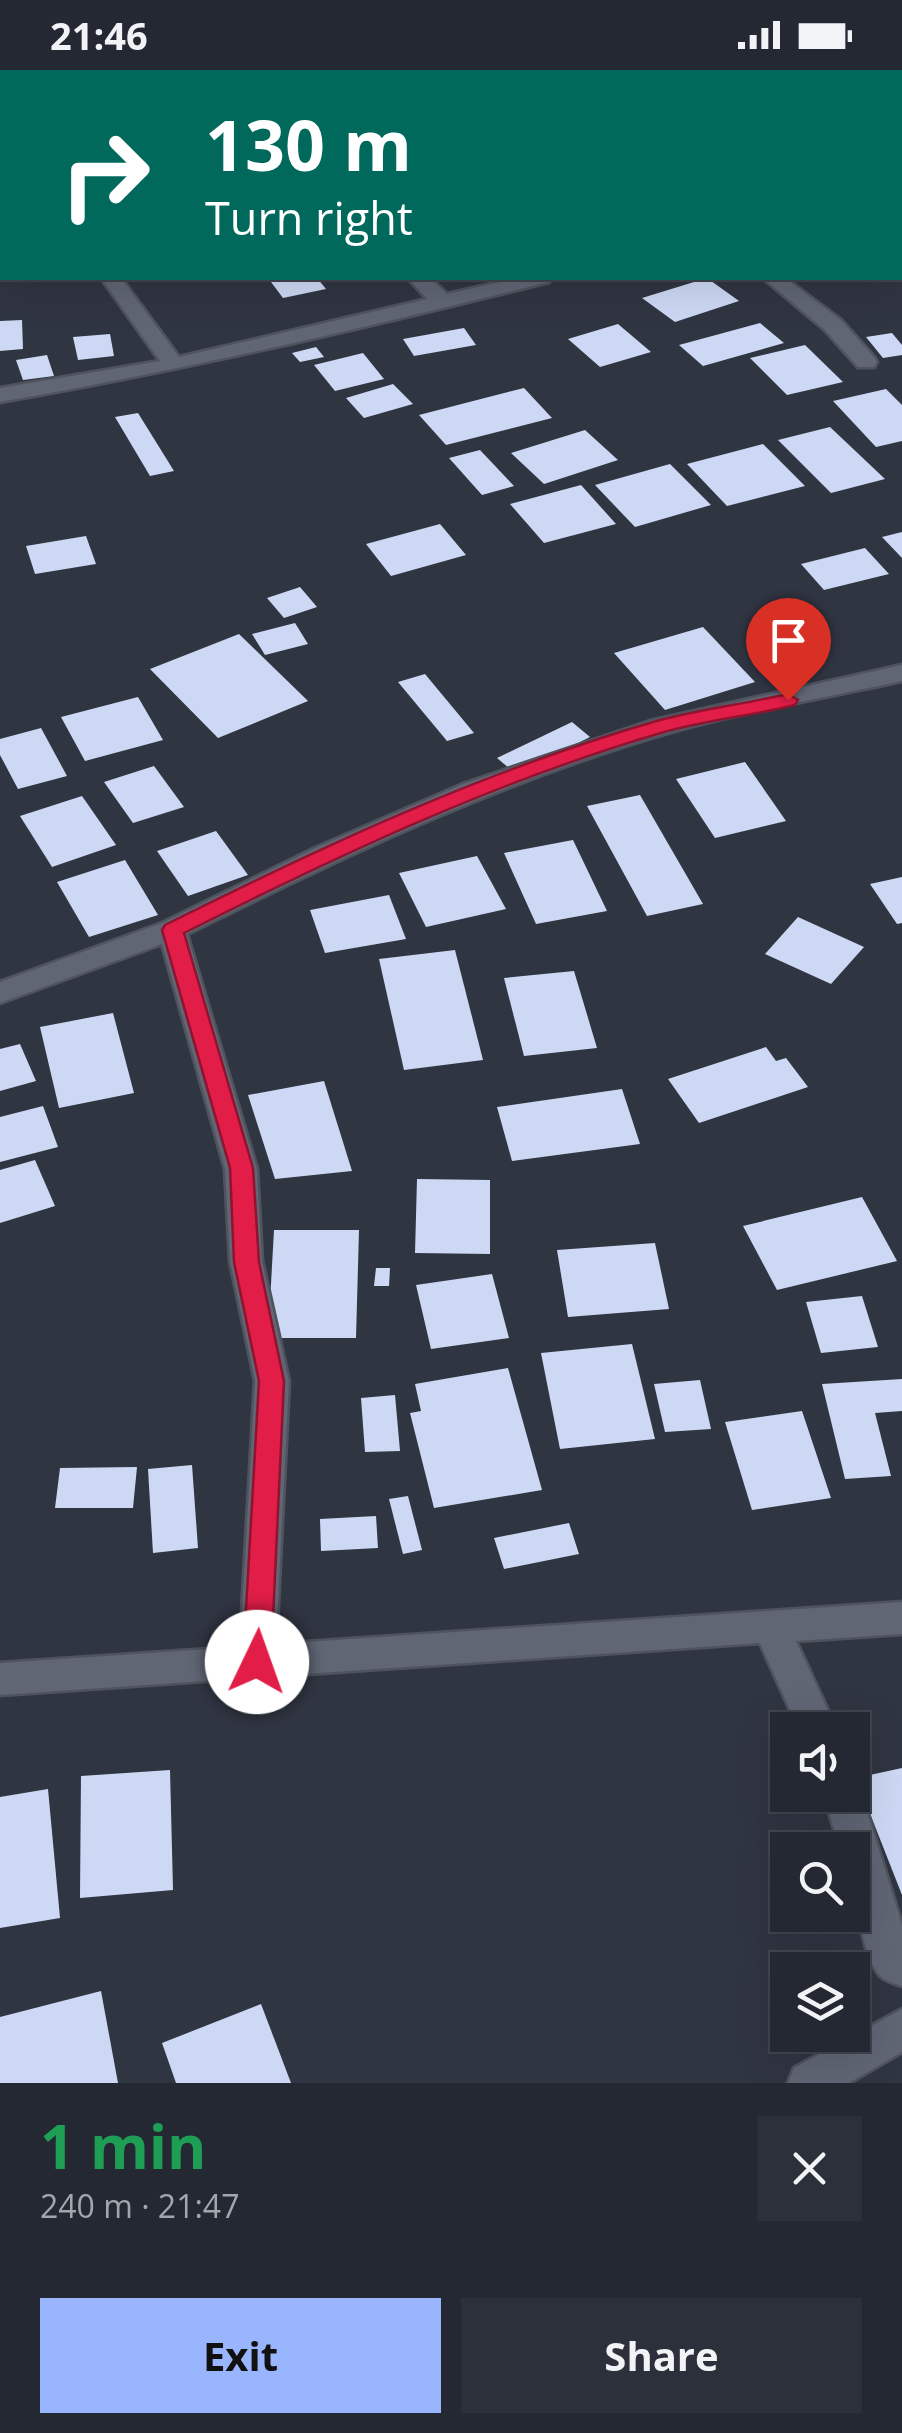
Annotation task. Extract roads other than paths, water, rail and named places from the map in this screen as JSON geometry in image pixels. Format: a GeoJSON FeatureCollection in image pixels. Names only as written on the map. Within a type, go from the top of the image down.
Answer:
{"type":"FeatureCollection","features":[{"type":"Feature","properties":{"kind":"street"},"geometry":{"type":"LineString","coordinates":[[112,280],[174,365]]}},
{"type":"Feature","properties":{"kind":"street"},"geometry":{"type":"LineString","coordinates":[[420,280],[444,303]]}},
{"type":"Feature","properties":{"kind":"street"},"geometry":{"type":"LineString","coordinates":[[0,395],[174,365],[534,280]]}},
{"type":"Feature","properties":{"kind":"street"},"geometry":{"type":"LineString","coordinates":[[776,280],[833,325],[866,362]]}},
{"type":"Feature","properties":{"kind":"street"},"geometry":{"type":"LineString","coordinates":[[0,993],[172,930],[323,854],[472,790],[659,727],[902,673]]}},
{"type":"Feature","properties":{"kind":"street"},"geometry":{"type":"LineString","coordinates":[[172,930],[242,1168],[246,1262],[272,1381],[257,1662]]}},
{"type":"Feature","properties":{"kind":"street"},"geometry":{"type":"LineString","coordinates":[[0,1679],[902,1618]]}},
{"type":"Feature","properties":{"kind":"street"},"geometry":{"type":"LineString","coordinates":[[771,1627],[810,1712]]}},
{"type":"Feature","properties":{"kind":"street"},"geometry":{"type":"LineString","coordinates":[[848,1812],[893,1961],[902,1967]]}},
{"type":"Feature","properties":{"kind":"street"},"geometry":{"type":"LineString","coordinates":[[810,2083],[902,2028]]}}]}
